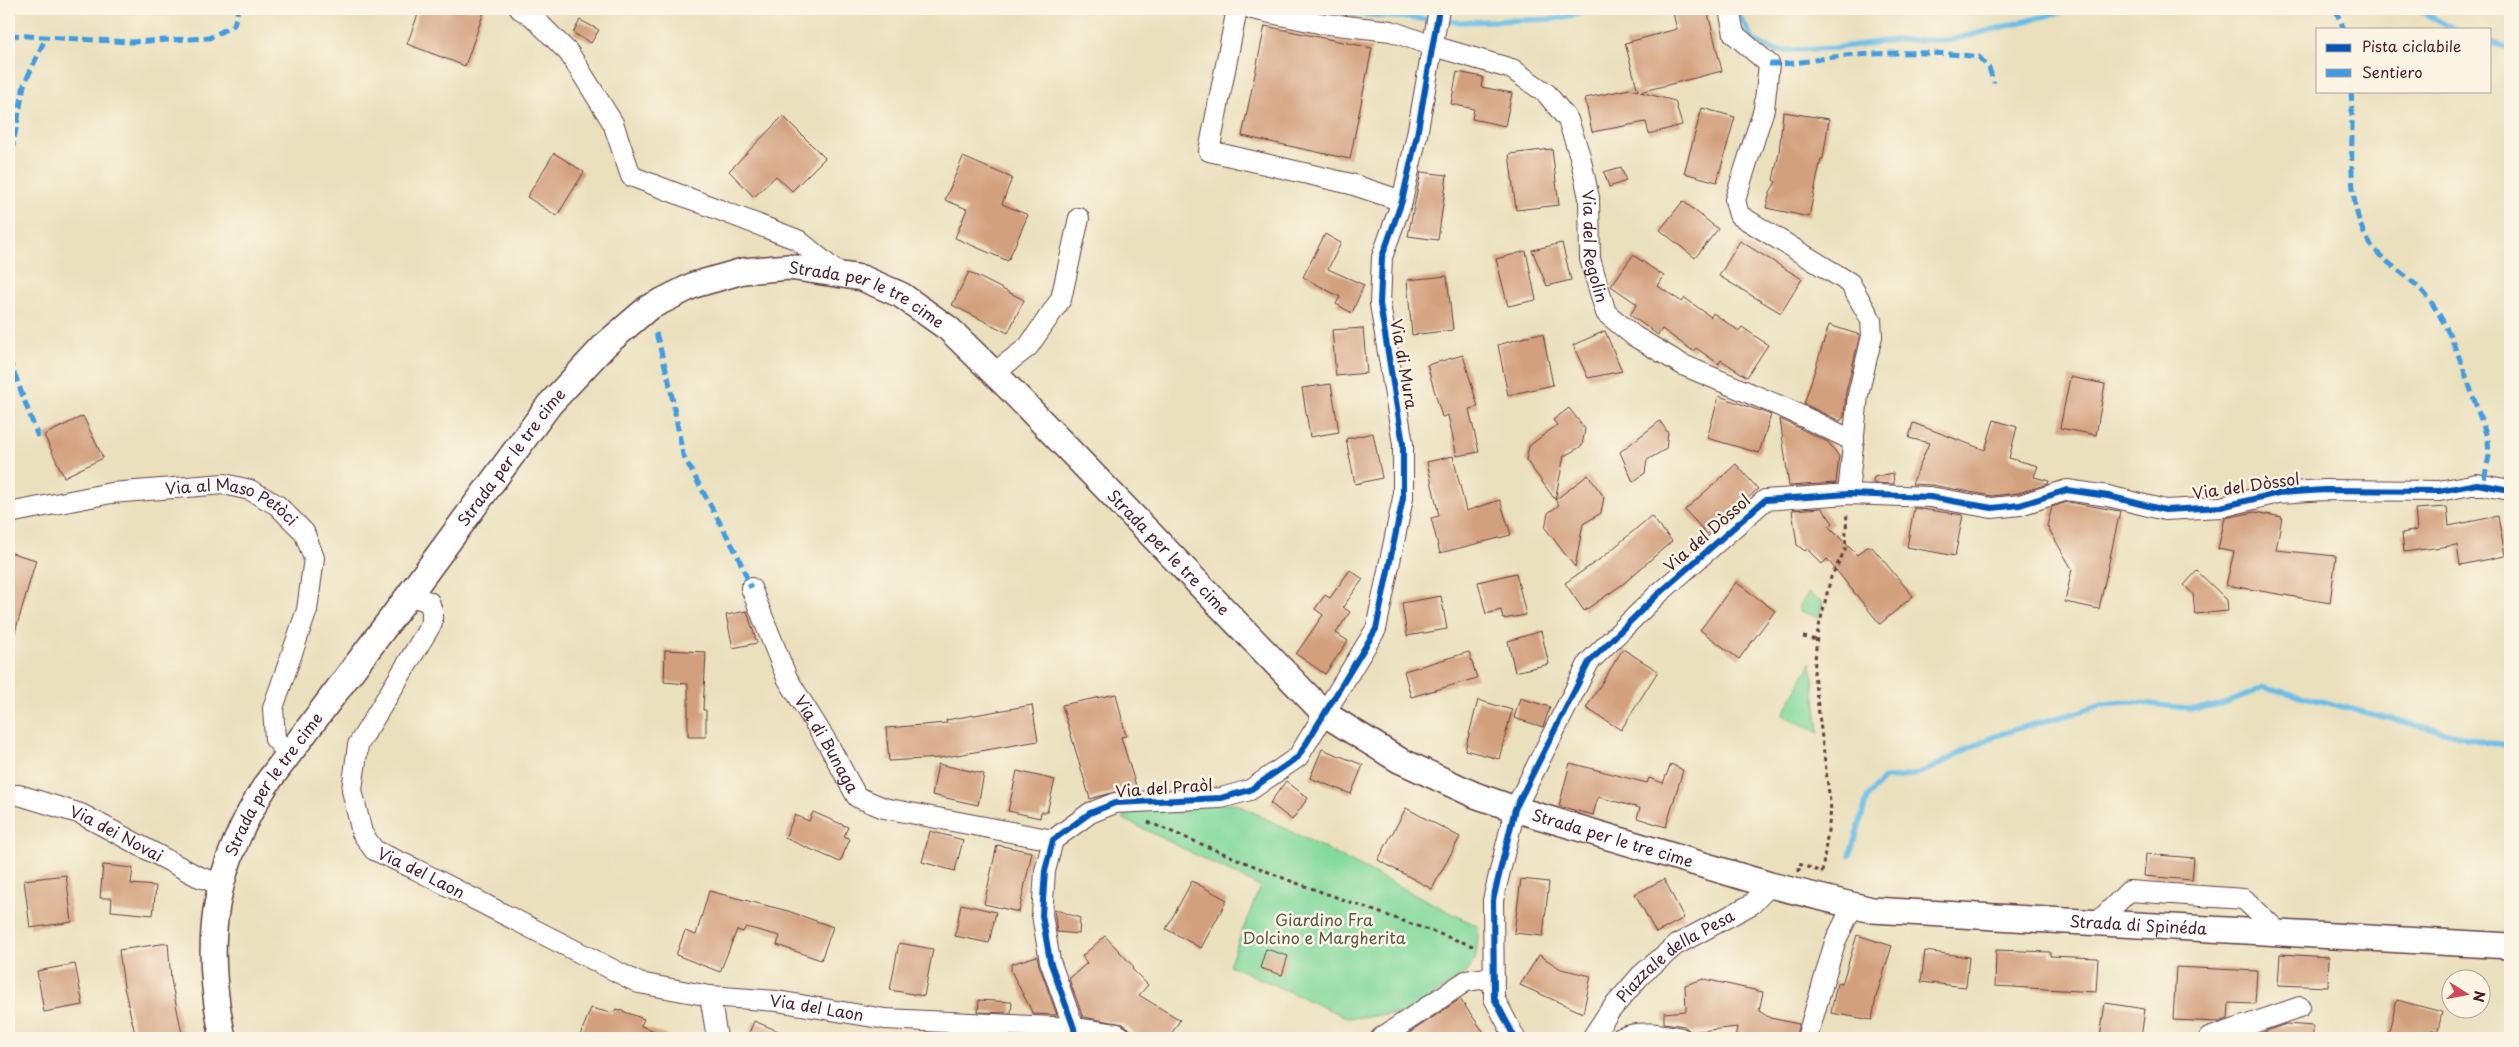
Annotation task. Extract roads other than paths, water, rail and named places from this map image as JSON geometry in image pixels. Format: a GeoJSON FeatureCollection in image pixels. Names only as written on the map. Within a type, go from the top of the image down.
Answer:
{"type":"FeatureCollection","features":[{"type":"Feature","properties":{"kind":"main road","name":"Strada per le tre cime"},"geometry":{"type":"LineString","coordinates":[[223,1038],[216,1006],[212,964],[214,917],[220,884],[246,816],[289,754],[549,405],[606,344],[648,308],[694,285],[743,271],[789,267],[862,278],[901,295],[949,329],[1325,714],[1398,760],[1475,795],[1515,809],[1770,884]]}},
{"type":"Feature","properties":{"kind":"main road","name":"Strada di Spinéda"},"geometry":{"type":"LineString","coordinates":[[1770,884],[1872,910],[2510,946]]}},
{"type":"Feature","properties":{"kind":"street"},"geometry":{"type":"LineString","coordinates":[[520,9],[532,16],[569,52],[613,123],[631,176],[798,240],[838,273]]}},
{"type":"Feature","properties":{"kind":"street"},"geometry":{"type":"LineString","coordinates":[[1236,9],[1209,151],[1351,184],[1402,201]]}},
{"type":"Feature","properties":{"kind":"street"},"geometry":{"type":"LineString","coordinates":[[1729,9],[1734,34],[1769,64],[1764,109],[1735,200],[1739,215],[1850,283],[1871,320],[1872,336],[1858,395],[1848,494]]}},
{"type":"Feature","properties":{"kind":"street","name":"Via del Regolin"},"geometry":{"type":"LineString","coordinates":[[1260,10],[1319,23],[1391,31],[1435,28],[1512,69],[1547,94],[1568,120],[1580,156],[1589,198],[1590,259],[1606,314],[1634,336],[1683,365],[1787,409],[1854,441]]}},
{"type":"Feature","properties":{"kind":"street","name":"Via di Mura"},"geometry":{"type":"LineString","coordinates":[[1325,714],[1376,630],[1402,498],[1403,444],[1380,304],[1382,257],[1402,201],[1417,134],[1435,28]]}},
{"type":"Feature","properties":{"kind":"street"},"geometry":{"type":"LineString","coordinates":[[994,373],[1028,347],[1061,299],[1078,218]]}},
{"type":"Feature","properties":{"kind":"street","name":"Via al Maso Petòci"},"geometry":{"type":"LineString","coordinates":[[9,513],[111,493],[224,484],[250,490],[277,504],[304,532],[314,558],[307,610],[273,708],[275,739],[289,754]]}},
{"type":"Feature","properties":{"kind":"street","name":"Via del Dòssol"},"geometry":{"type":"LineString","coordinates":[[1515,1038],[1494,998],[1490,964],[1493,900],[1515,809],[1588,662],[1656,596],[1765,500],[1848,494],[1930,497],[1992,508],[2020,505],[2067,490],[2108,496],[2165,510],[2221,507],[2278,494],[2325,490],[2438,491],[2477,484],[2510,490]]}},
{"type":"Feature","properties":{"kind":"street","name":"Via di Bunaga"},"geometry":{"type":"LineString","coordinates":[[751,588],[787,678],[828,744],[856,798],[884,808],[1054,840]]}},
{"type":"Feature","properties":{"kind":"street","name":"Via del Laon"},"geometry":{"type":"LineString","coordinates":[[409,595],[428,602],[432,611],[432,623],[358,745],[354,768],[352,790],[357,819],[362,833],[374,850],[639,983],[710,996],[777,1001],[885,1019],[1074,1033]]}},
{"type":"Feature","properties":{"kind":"street","name":"Via del Praòl"},"geometry":{"type":"LineString","coordinates":[[1054,840],[1090,813],[1115,803],[1220,798],[1250,790],[1298,756],[1325,714]]}},
{"type":"Feature","properties":{"kind":"street","name":"Via dei Novai"},"geometry":{"type":"LineString","coordinates":[[9,795],[28,797],[81,814],[116,835],[197,876],[220,884]]}},
{"type":"Feature","properties":{"kind":"street"},"geometry":{"type":"LineString","coordinates":[[1054,840],[1045,871],[1042,915],[1050,961],[1074,1033],[1117,1034],[1123,1038]]}},
{"type":"Feature","properties":{"kind":"street","name":"Piazzale della Pesa"},"geometry":{"type":"LineString","coordinates":[[1592,1038],[1608,1012],[1641,975],[1676,945],[1752,904],[1770,884]]}},
{"type":"Feature","properties":{"kind":"street"},"geometry":{"type":"LineString","coordinates":[[2096,924],[2128,892],[2244,899],[2280,933]]}},
{"type":"Feature","properties":{"kind":"street"},"geometry":{"type":"LineString","coordinates":[[1807,1038],[1835,942],[1853,905]]}},
{"type":"Feature","properties":{"kind":"street"},"geometry":{"type":"LineString","coordinates":[[1381,1038],[1466,981],[1477,978],[1490,964]]}},
{"type":"Feature","properties":{"kind":"street"},"geometry":{"type":"LineString","coordinates":[[710,996],[717,1038]]}},
{"type":"Feature","properties":{"kind":"street"},"geometry":{"type":"LineString","coordinates":[[2209,1038],[2300,1007]]}},
{"type":"Feature","properties":{"kind":"street"},"geometry":{"type":"LineString","coordinates":[[1621,1038],[1627,1035],[1652,1033],[1681,1038]]}},
{"type":"Feature","properties":{"kind":"waterway"},"geometry":{"type":"LineString","coordinates":[[1319,9],[1334,12],[1459,22],[1555,19],[1599,9]]}},
{"type":"Feature","properties":{"kind":"waterway"},"geometry":{"type":"LineString","coordinates":[[1736,9],[1753,40],[1776,51],[1834,48],[1895,40],[1951,40],[2073,9]]}},
{"type":"Feature","properties":{"kind":"waterway"},"geometry":{"type":"LineString","coordinates":[[2417,9],[2451,28]]}},
{"type":"Feature","properties":{"kind":"waterway"},"geometry":{"type":"LineString","coordinates":[[2492,43],[2510,48]]}},
{"type":"Feature","properties":{"kind":"waterway"},"geometry":{"type":"LineString","coordinates":[[1850,855],[1868,796],[1884,778],[1922,772],[1999,735],[2105,704],[2129,702],[2187,708],[2207,707],[2233,701],[2264,687],[2488,743],[2510,745]]}},
{"type":"Feature","properties":{"kind":"park label","name":"Giardino Fra Dolcino e Margherita"},"geometry":{"type":"Point","coordinates":[1324,929]}}]}
